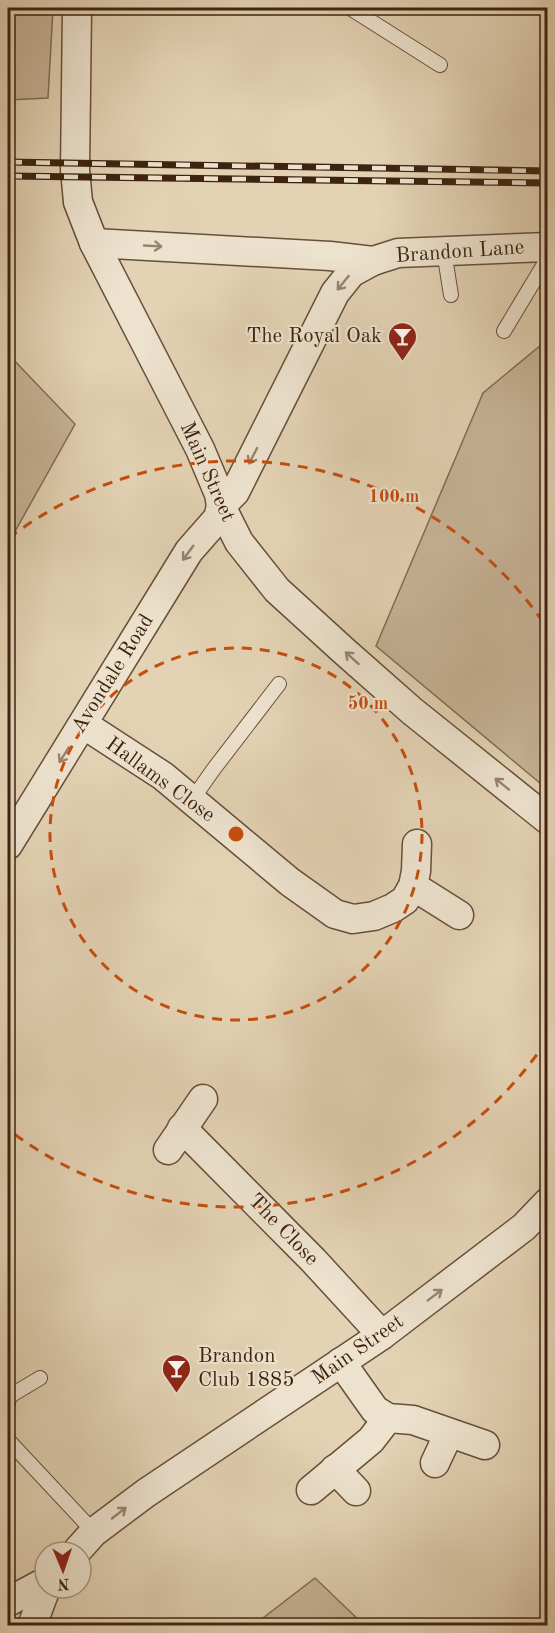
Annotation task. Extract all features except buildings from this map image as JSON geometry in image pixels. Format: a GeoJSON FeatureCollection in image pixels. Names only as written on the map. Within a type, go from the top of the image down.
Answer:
{"type":"FeatureCollection","features":[{"type":"Feature","properties":{"kind":"street","name":"Main Street"},"geometry":{"type":"LineString","coordinates":[[78,8],[75,170],[78,202],[94,243],[200,449],[219,494],[221,506],[239,542],[277,590],[412,711],[548,820]]}},
{"type":"Feature","properties":{"kind":"street"},"geometry":{"type":"LineString","coordinates":[[94,243],[330,256],[373,261]]}},
{"type":"Feature","properties":{"kind":"street","name":"Brandon Lane"},"geometry":{"type":"LineString","coordinates":[[373,261],[398,254],[548,247]]}},
{"type":"Feature","properties":{"kind":"street","name":"Avondale Road"},"geometry":{"type":"LineString","coordinates":[[8,845],[189,551],[218,518],[221,506],[235,492],[335,294],[351,273],[373,261]]}},
{"type":"Feature","properties":{"kind":"street","name":"Hallams Close"},"geometry":{"type":"LineString","coordinates":[[83,724],[163,776],[290,882],[335,914],[353,919],[374,916],[405,900],[413,886]]}},
{"type":"Feature","properties":{"kind":"street"},"geometry":{"type":"LineString","coordinates":[[417,844],[413,886],[459,915]]}},
{"type":"Feature","properties":{"kind":"street","name":"The Close"},"geometry":{"type":"LineString","coordinates":[[202,1099],[175,1139],[313,1260],[382,1335]]}},
{"type":"Feature","properties":{"kind":"street","name":"Main Street"},"geometry":{"type":"LineString","coordinates":[[87,1540],[146,1492],[382,1335],[524,1227],[548,1203]]}},
{"type":"Feature","properties":{"kind":"street"},"geometry":{"type":"LineString","coordinates":[[341,1362],[375,1410],[388,1419],[413,1420],[485,1445]]}},
{"type":"Feature","properties":{"kind":"street"},"geometry":{"type":"LineString","coordinates":[[311,1490],[371,1440],[388,1419]]}},
{"type":"Feature","properties":{"kind":"street"},"geometry":{"type":"LineString","coordinates":[[435,1463],[449,1432]]}},
{"type":"Feature","properties":{"kind":"street"},"geometry":{"type":"LineString","coordinates":[[335,1469],[356,1491]]}},
{"type":"Feature","properties":{"kind":"street"},"geometry":{"type":"LineString","coordinates":[[8,1602],[33,1588]]}},
{"type":"Feature","properties":{"kind":"street"},"geometry":{"type":"LineString","coordinates":[[32,1626],[42,1600]]}},
{"type":"Feature","properties":{"kind":"lane"},"geometry":{"type":"LineString","coordinates":[[350,8],[440,65]]}},
{"type":"Feature","properties":{"kind":"lane"},"geometry":{"type":"LineString","coordinates":[[444,251],[451,295]]}},
{"type":"Feature","properties":{"kind":"lane"},"geometry":{"type":"LineString","coordinates":[[504,331],[548,257]]}},
{"type":"Feature","properties":{"kind":"lane"},"geometry":{"type":"LineString","coordinates":[[192,800],[279,684]]}},
{"type":"Feature","properties":{"kind":"lane"},"geometry":{"type":"LineString","coordinates":[[8,1402],[10,1396],[40,1378]]}},
{"type":"Feature","properties":{"kind":"lane"},"geometry":{"type":"LineString","coordinates":[[8,1440],[83,1540]]}},
{"type":"Feature","properties":{"kind":"shaded area"},"geometry":{"type":"Polygon","coordinates":[[[8,8],[53,8],[48,98],[8,100],[8,8]]]}},
{"type":"Feature","properties":{"kind":"shaded area"},"geometry":{"type":"Polygon","coordinates":[[[547,340],[547,789],[376,646],[483,393],[547,340]]]}},
{"type":"Feature","properties":{"kind":"shaded area"},"geometry":{"type":"Polygon","coordinates":[[[8,354],[75,424],[8,544],[8,354]]]}},
{"type":"Feature","properties":{"kind":"shaded area"},"geometry":{"type":"Polygon","coordinates":[[[315,1578],[364,1625],[254,1625],[315,1578]]]}},
{"type":"Feature","properties":{"kind":"railway"},"geometry":{"type":"LineString","coordinates":[[8,162],[548,171]]}},
{"type":"Feature","properties":{"kind":"railway"},"geometry":{"type":"LineString","coordinates":[[8,176],[548,183]]}},
{"type":"Feature","properties":{"kind":"place","name":"The Royal Oak"},"geometry":{"type":"Point","coordinates":[403,362]}},
{"type":"Feature","properties":{"kind":"place","name":"Brandon Club 1885"},"geometry":{"type":"Point","coordinates":[177,1394]}}]}
